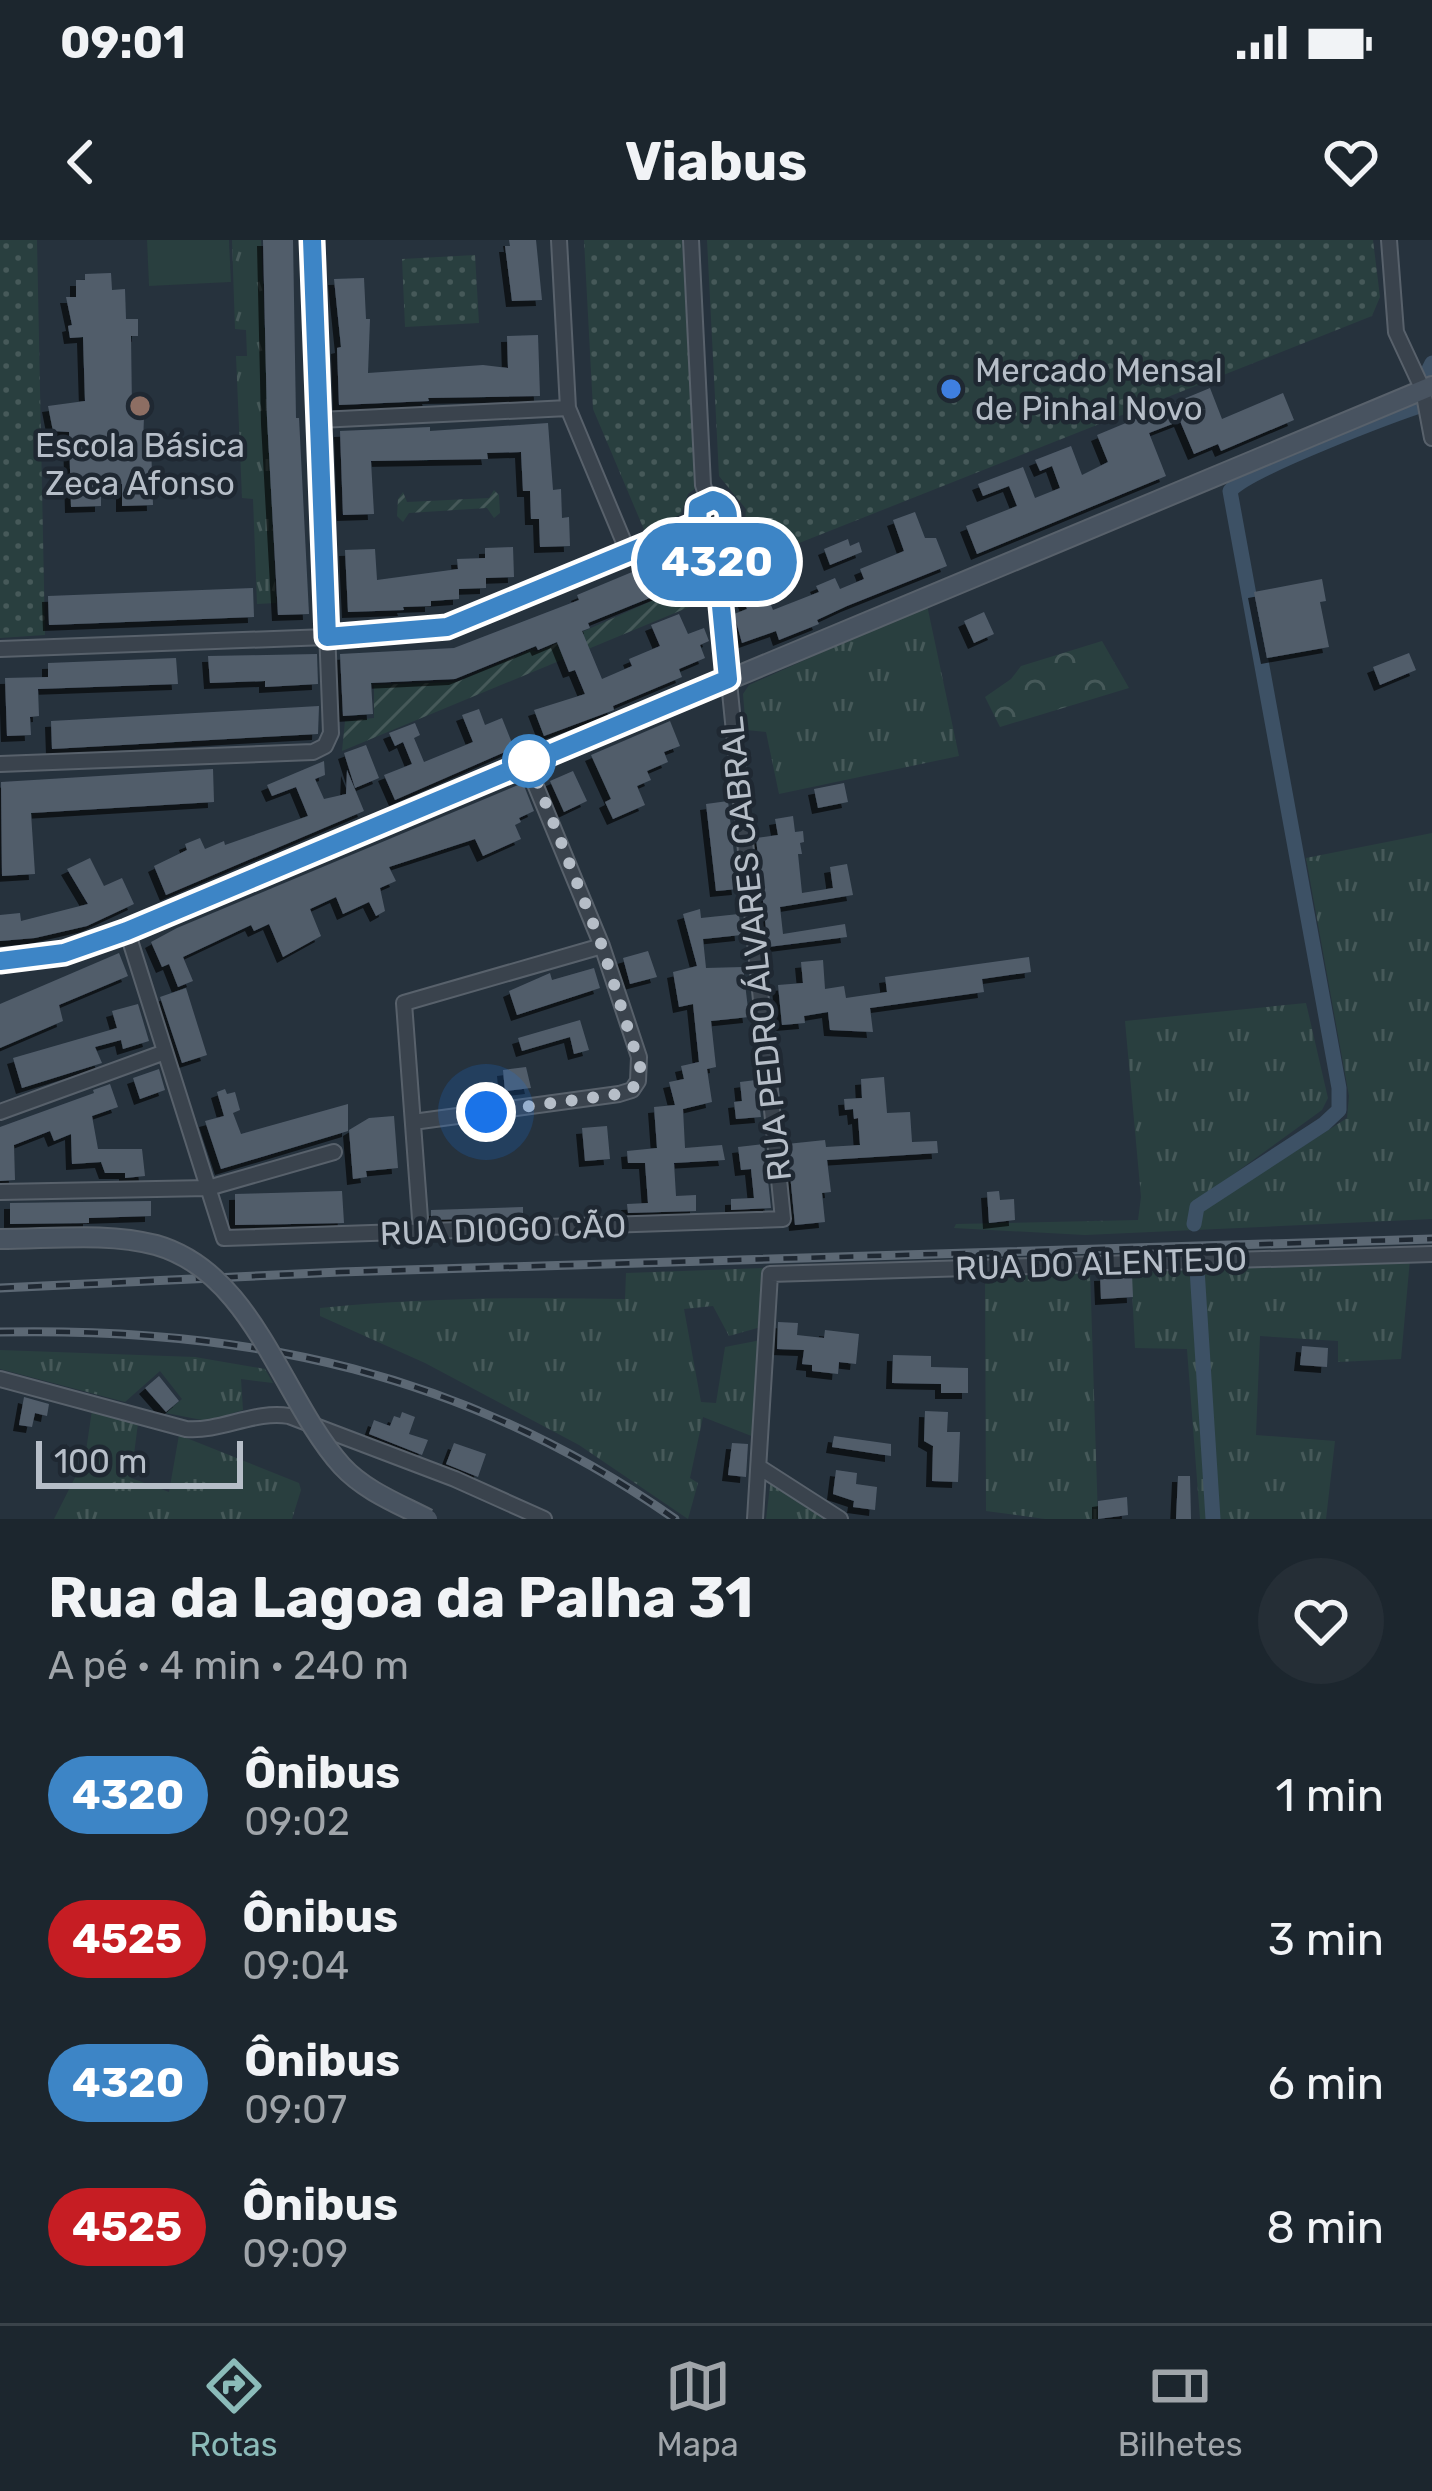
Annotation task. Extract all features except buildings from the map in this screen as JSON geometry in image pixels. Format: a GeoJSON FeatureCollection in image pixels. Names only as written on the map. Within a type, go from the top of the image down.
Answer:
{"type":"FeatureCollection","features":[{"type":"Feature","properties":{"kind":"street"},"geometry":{"type":"LineString","coordinates":[[0,764],[313,752],[325,746],[331,734],[312,240]]}},
{"type":"Feature","properties":{"kind":"street"},"geometry":{"type":"LineString","coordinates":[[559,240],[568,408],[628,552]]}},
{"type":"Feature","properties":{"kind":"street"},"geometry":{"type":"LineString","coordinates":[[692,240],[703,485],[708,500]]}},
{"type":"Feature","properties":{"kind":"street"},"geometry":{"type":"LineString","coordinates":[[1389,240],[1396,332],[1427,388],[1432,438]]}},
{"type":"Feature","properties":{"kind":"street"},"geometry":{"type":"LineString","coordinates":[[0,961],[64,953],[127,931],[1427,388]]}},
{"type":"Feature","properties":{"kind":"street"},"geometry":{"type":"LineString","coordinates":[[319,420],[568,408]]}},
{"type":"Feature","properties":{"kind":"street"},"geometry":{"type":"LineString","coordinates":[[708,500],[718,501],[728,514],[727,524],[714,533],[697,524],[696,512],[708,500]]}},
{"type":"Feature","properties":{"kind":"street"},"geometry":{"type":"LineString","coordinates":[[0,649],[327,637],[447,627],[697,524]]}},
{"type":"Feature","properties":{"kind":"street","name":"RUA PEDRO ÁLVARES CABRAL"},"geometry":{"type":"LineString","coordinates":[[714,533],[783,1219]]}},
{"type":"Feature","properties":{"kind":"street"},"geometry":{"type":"LineString","coordinates":[[413,1122],[632,1090],[641,1070],[602,946],[526,762]]}},
{"type":"Feature","properties":{"kind":"street"},"geometry":{"type":"LineString","coordinates":[[127,931],[208,1188]]}},
{"type":"Feature","properties":{"kind":"street"},"geometry":{"type":"LineString","coordinates":[[421,1232],[404,1003],[602,946]]}},
{"type":"Feature","properties":{"kind":"street"},"geometry":{"type":"LineString","coordinates":[[0,1112],[165,1052]]}},
{"type":"Feature","properties":{"kind":"street"},"geometry":{"type":"LineString","coordinates":[[0,1192],[208,1188],[334,1152]]}},
{"type":"Feature","properties":{"kind":"street","name":"RUA DIOGO CÃO"},"geometry":{"type":"LineString","coordinates":[[208,1188],[224,1238],[783,1219]]}},
{"type":"Feature","properties":{"kind":"street"},"geometry":{"type":"LineString","coordinates":[[0,1240],[122,1239],[161,1247],[185,1258],[232,1298],[342,1466],[370,1489],[428,1519]]}},
{"type":"Feature","properties":{"kind":"street","name":"RUA DO ALENTEJO"},"geometry":{"type":"LineString","coordinates":[[759,1467],[770,1274],[1432,1253]]}},
{"type":"Feature","properties":{"kind":"street"},"geometry":{"type":"LineString","coordinates":[[0,1378],[186,1429],[274,1413],[289,1416],[455,1479],[544,1519]]}},
{"type":"Feature","properties":{"kind":"street"},"geometry":{"type":"LineString","coordinates":[[755,1519],[759,1467],[840,1519]]}},
{"type":"Feature","properties":{"kind":"green space"},"geometry":{"type":"Polygon","coordinates":[[[0,240],[37,240],[45,635],[0,638],[0,240]]]}},
{"type":"Feature","properties":{"kind":"green space"},"geometry":{"type":"Polygon","coordinates":[[[147,240],[229,240],[231,282],[149,286],[147,240]]]}},
{"type":"Feature","properties":{"kind":"green space"},"geometry":{"type":"Polygon","coordinates":[[[232,240],[261,240],[276,603],[257,604],[253,499],[242,498],[236,356],[247,356],[246,330],[235,329],[232,240]]]}},
{"type":"Feature","properties":{"kind":"green space"},"geometry":{"type":"Polygon","coordinates":[[[584,240],[682,240],[696,488],[688,494],[681,514],[645,532],[593,409],[584,240]]]}},
{"type":"Feature","properties":{"kind":"green space","name":"Mercado Mensal de Pinhal Novo"},"geometry":{"type":"Polygon","coordinates":[[[707,240],[1373,240],[1380,297],[1372,316],[779,551],[744,537],[746,509],[719,476],[707,240]]]}},
{"type":"Feature","properties":{"kind":"green space"},"geometry":{"type":"Polygon","coordinates":[[[475,255],[479,323],[405,327],[402,259],[475,255]]]}},
{"type":"Feature","properties":{"kind":"green space"},"geometry":{"type":"Polygon","coordinates":[[[494,490],[500,513],[494,518],[487,508],[409,513],[403,522],[397,516],[403,492],[407,502],[489,498],[494,490]]]}},
{"type":"Feature","properties":{"kind":"green space"},"geometry":{"type":"Polygon","coordinates":[[[703,578],[711,598],[342,751],[345,721],[374,718],[374,685],[456,682],[531,650],[537,652],[703,578]]]}},
{"type":"Feature","properties":{"kind":"green space"},"geometry":{"type":"Polygon","coordinates":[[[927,605],[959,756],[779,794],[766,732],[746,730],[743,694],[749,685],[927,605]]]}},
{"type":"Feature","properties":{"kind":"green space"},"geometry":{"type":"Polygon","coordinates":[[[1102,641],[1129,688],[1000,727],[985,697],[1021,666],[1102,641]]]}},
{"type":"Feature","properties":{"kind":"green space"},"geometry":{"type":"Polygon","coordinates":[[[1432,833],[1432,1219],[1085,1235],[954,1228],[956,1224],[1138,1220],[1141,1197],[1125,1021],[1306,1003],[1328,1098],[1322,1110],[1227,1179],[1235,1190],[1347,1118],[1349,1096],[1306,858],[1432,833]]]}},
{"type":"Feature","properties":{"kind":"green space"},"geometry":{"type":"Polygon","coordinates":[[[1410,1259],[1401,1359],[1338,1362],[1338,1341],[1260,1336],[1256,1435],[1335,1441],[1326,1519],[1200,1519],[1187,1349],[1135,1348],[1131,1270],[1410,1259]]]}},
{"type":"Feature","properties":{"kind":"green space"},"geometry":{"type":"Polygon","coordinates":[[[766,1268],[761,1327],[729,1336],[713,1306],[684,1309],[701,1402],[716,1403],[725,1347],[761,1340],[754,1437],[703,1417],[690,1478],[698,1483],[688,1519],[579,1445],[425,1363],[320,1316],[320,1308],[396,1302],[625,1299],[626,1273],[766,1268]]]}},
{"type":"Feature","properties":{"kind":"green space"},"geometry":{"type":"Polygon","coordinates":[[[1090,1269],[1098,1519],[1045,1519],[986,1511],[985,1270],[1090,1269]]]}},
{"type":"Feature","properties":{"kind":"green space"},"geometry":{"type":"Polygon","coordinates":[[[0,1350],[195,1357],[265,1369],[273,1383],[241,1379],[243,1410],[207,1421],[166,1413],[182,1399],[160,1371],[125,1402],[0,1369],[0,1350]]]}},
{"type":"Feature","properties":{"kind":"green space"},"geometry":{"type":"Polygon","coordinates":[[[92,1410],[138,1423],[131,1478],[169,1492],[179,1435],[299,1483],[292,1519],[54,1519],[85,1458],[92,1410]]]}},
{"type":"Feature","properties":{"kind":"green space"},"geometry":{"type":"Polygon","coordinates":[[[771,1478],[832,1519],[766,1519],[771,1478]]]}},
{"type":"Feature","properties":{"kind":"waterway"},"geometry":{"type":"LineString","coordinates":[[1432,363],[1428,371],[1432,381]]}},
{"type":"Feature","properties":{"kind":"waterway"},"geometry":{"type":"LineString","coordinates":[[1194,1224],[1197,1207],[1339,1110],[1339,1088],[1230,491],[1293,456],[1432,402]]}},
{"type":"Feature","properties":{"kind":"waterway"},"geometry":{"type":"LineString","coordinates":[[1197,1269],[1213,1519]]}},
{"type":"Feature","properties":{"kind":"railway"},"geometry":{"type":"LineString","coordinates":[[0,1288],[340,1272],[1432,1239]]}},
{"type":"Feature","properties":{"kind":"railway"},"geometry":{"type":"LineString","coordinates":[[0,1332],[182,1339],[269,1350],[353,1369],[436,1394],[517,1427],[597,1469],[675,1519]]}},
{"type":"Feature","properties":{"kind":"bus line","name":"4320"},"geometry":{"type":"LineString","coordinates":[[0,961],[64,953],[127,931],[728,679],[714,533],[727,524],[728,514],[723,504],[713,500],[698,507],[697,524],[469,620],[422,630],[327,637],[312,240]]}},
{"type":"Feature","properties":{"kind":"place","name":"Mercado Mensal de Pinhal Novo"},"geometry":{"type":"Point","coordinates":[951,389]}},
{"type":"Feature","properties":{"kind":"place","name":"Escola Básica Zeca Afonso"},"geometry":{"type":"Point","coordinates":[140,406]}},
{"type":"Feature","properties":{"kind":"route"},"geometry":{"type":"LineString","coordinates":[[486,1112],[619,1094],[632,1090],[641,1070],[602,946],[529,761]]}}]}
